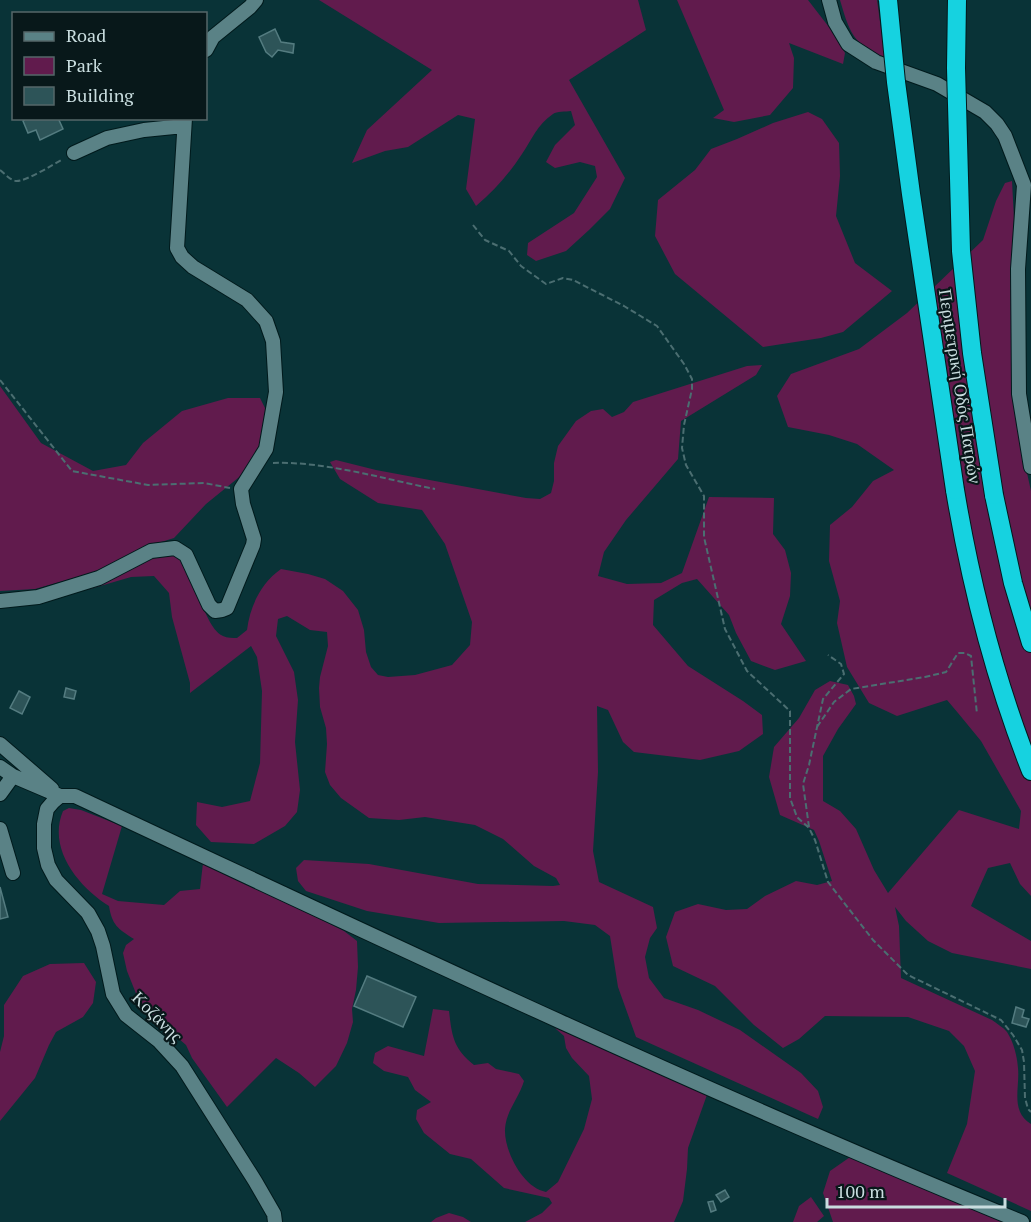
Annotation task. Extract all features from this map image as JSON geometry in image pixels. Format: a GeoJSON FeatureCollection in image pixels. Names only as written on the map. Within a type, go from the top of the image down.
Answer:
{"type":"FeatureCollection","features":[{"type":"Feature","properties":{"kind":"highway","name":"Περιμετρική Οδός Πατρών"},"geometry":{"type":"LineString","coordinates":[[888,0],[911,194],[967,558],[1007,706],[1031,771]]}},
{"type":"Feature","properties":{"kind":"highway","name":"Περιμετρική Οδός Πατρών"},"geometry":{"type":"LineString","coordinates":[[957,0],[956,68],[961,250],[972,353],[994,495],[1013,583],[1031,643]]}},
{"type":"Feature","properties":{"kind":"street"},"geometry":{"type":"LineString","coordinates":[[207,48],[213,37],[256,0]]}},
{"type":"Feature","properties":{"kind":"street"},"geometry":{"type":"LineString","coordinates":[[829,0],[835,22],[848,44],[861,54],[876,62],[937,84],[985,112],[1005,136],[1027,181],[1018,269],[1019,393],[1031,467]]}},
{"type":"Feature","properties":{"kind":"street"},"geometry":{"type":"LineString","coordinates":[[0,601],[38,597],[99,578],[151,551],[176,548],[186,555],[209,605],[214,611],[222,610],[226,608],[253,546],[254,539],[243,504],[241,489],[266,449],[276,392],[273,341],[266,321],[247,300],[192,267],[177,248],[185,122],[107,138],[74,153]]}},
{"type":"Feature","properties":{"kind":"street"},"geometry":{"type":"LineString","coordinates":[[0,744],[60,796]]}},
{"type":"Feature","properties":{"kind":"street"},"geometry":{"type":"LineString","coordinates":[[0,767],[13,776],[60,796],[75,796],[436,965],[747,1105],[1022,1222]]}},
{"type":"Feature","properties":{"kind":"street"},"geometry":{"type":"LineString","coordinates":[[0,794],[13,776]]}},
{"type":"Feature","properties":{"kind":"street","name":"Κοζάνης"},"geometry":{"type":"LineString","coordinates":[[60,796],[47,809],[44,824],[44,848],[48,865],[56,880],[88,913],[98,931],[113,994],[126,1015],[159,1041],[182,1066],[255,1181],[274,1214],[275,1222]]}},
{"type":"Feature","properties":{"kind":"street"},"geometry":{"type":"LineString","coordinates":[[0,829],[13,873]]}},
{"type":"Feature","properties":{"kind":"path"},"geometry":{"type":"LineString","coordinates":[[0,170],[12,180],[22,180],[74,153]]}},
{"type":"Feature","properties":{"kind":"path"},"geometry":{"type":"LineString","coordinates":[[473,225],[485,240],[509,251],[521,266],[546,284],[563,278],[573,280],[657,326],[684,364],[692,379],[692,389],[684,425],[682,448],[686,465],[704,496],[704,537],[725,629],[747,671],[790,711],[790,798],[797,818],[809,828]]}},
{"type":"Feature","properties":{"kind":"path"},"geometry":{"type":"LineString","coordinates":[[0,380],[72,471],[148,485],[204,483],[241,489]]}},
{"type":"Feature","properties":{"kind":"path"},"geometry":{"type":"LineString","coordinates":[[257,463],[293,462],[435,489]]}},
{"type":"Feature","properties":{"kind":"path"},"geometry":{"type":"LineString","coordinates":[[817,727],[834,702],[851,689],[946,672],[958,653],[971,656],[977,714]]}},
{"type":"Feature","properties":{"kind":"path"},"geometry":{"type":"LineString","coordinates":[[828,655],[841,664],[844,675],[823,699],[803,784],[809,828],[828,882],[873,940],[908,975],[1001,1020],[1022,1050],[1025,1098],[1031,1112]]}},
{"type":"Feature","properties":{"kind":"green space"},"geometry":{"type":"Polygon","coordinates":[[[319,0],[638,0],[646,30],[569,80],[625,178],[610,209],[566,251],[536,261],[527,255],[528,243],[574,213],[597,177],[595,166],[580,162],[555,168],[546,162],[555,145],[575,125],[571,111],[555,113],[547,118],[506,175],[476,206],[466,189],[475,119],[458,115],[408,147],[385,151],[352,163],[367,130],[432,70],[319,0]]]}},
{"type":"Feature","properties":{"kind":"green space"},"geometry":{"type":"Polygon","coordinates":[[[677,0],[808,0],[832,31],[845,53],[843,64],[789,43],[794,58],[793,88],[770,115],[734,122],[713,118],[724,110],[677,0]]]}},
{"type":"Feature","properties":{"kind":"green space"},"geometry":{"type":"Polygon","coordinates":[[[840,0],[877,0],[885,58],[866,48],[854,36],[840,0]]]}},
{"type":"Feature","properties":{"kind":"green space"},"geometry":{"type":"Polygon","coordinates":[[[808,112],[822,119],[839,143],[840,176],[836,216],[855,263],[892,291],[843,332],[821,338],[763,347],[675,274],[655,236],[658,200],[695,170],[711,149],[773,123],[808,112]]]}},
{"type":"Feature","properties":{"kind":"green space"},"geometry":{"type":"Polygon","coordinates":[[[1012,181],[1014,219],[1011,364],[1017,428],[1031,491],[1031,896],[1020,884],[1010,863],[988,868],[971,906],[1031,941],[1031,969],[952,953],[928,941],[906,921],[895,907],[899,926],[901,978],[992,1020],[1007,1032],[1012,1041],[1018,1068],[1018,1106],[1024,1119],[1031,1124],[1031,1211],[947,1173],[967,1124],[975,1071],[964,1046],[949,1031],[908,1017],[825,1016],[799,1039],[783,1048],[754,1025],[715,986],[673,966],[666,937],[675,912],[698,904],[726,910],[747,909],[765,896],[796,881],[817,885],[832,881],[814,830],[780,815],[769,777],[774,747],[799,718],[815,690],[830,681],[848,685],[856,704],[838,729],[823,756],[823,801],[840,811],[856,829],[874,870],[888,893],[959,810],[1019,829],[1021,811],[981,741],[947,700],[897,716],[869,703],[847,667],[837,623],[840,601],[829,561],[830,525],[852,507],[873,481],[894,470],[857,444],[829,435],[788,427],[777,396],[791,374],[859,349],[907,313],[983,240],[996,201],[1005,183],[1012,181]]]}},
{"type":"Feature","properties":{"kind":"green space"},"geometry":{"type":"Polygon","coordinates":[[[762,365],[756,375],[681,421],[678,459],[626,520],[604,552],[598,576],[627,584],[661,583],[682,573],[709,497],[774,498],[773,534],[785,550],[791,573],[790,596],[781,624],[806,661],[775,670],[751,661],[729,615],[697,579],[682,583],[654,600],[653,625],[688,666],[762,715],[763,734],[739,751],[700,760],[634,752],[623,742],[608,710],[597,706],[598,772],[593,851],[599,882],[653,907],[657,928],[650,938],[645,957],[649,978],[664,998],[698,1010],[740,1030],[801,1073],[818,1091],[823,1107],[818,1119],[636,1037],[618,987],[610,936],[595,925],[564,921],[439,923],[367,911],[306,891],[298,881],[296,868],[304,860],[369,864],[478,884],[560,885],[556,878],[534,866],[503,839],[475,825],[425,817],[399,820],[369,818],[341,798],[330,785],[325,772],[326,728],[320,707],[319,688],[328,646],[327,632],[310,630],[287,616],[278,619],[276,636],[294,672],[298,700],[295,742],[300,790],[297,812],[285,826],[254,844],[211,842],[196,825],[197,802],[222,807],[250,801],[260,763],[262,691],[257,657],[251,646],[190,693],[190,683],[172,617],[169,593],[154,576],[131,577],[66,594],[154,555],[167,553],[177,557],[185,566],[208,619],[215,629],[225,637],[237,638],[247,630],[251,612],[262,588],[281,569],[325,579],[343,591],[358,610],[364,630],[366,652],[371,667],[378,675],[388,677],[415,675],[452,665],[470,645],[472,622],[445,544],[422,510],[378,503],[340,479],[330,462],[336,460],[376,470],[540,499],[551,493],[558,446],[576,421],[591,411],[603,409],[612,417],[624,412],[633,402],[747,366],[762,365]]]}},
{"type":"Feature","properties":{"kind":"green space"},"geometry":{"type":"Polygon","coordinates":[[[0,386],[41,443],[93,471],[126,465],[143,443],[182,411],[228,398],[260,398],[267,412],[263,447],[243,474],[206,504],[174,538],[142,548],[95,572],[35,589],[0,591],[0,386]]]}},
{"type":"Feature","properties":{"kind":"green space"},"geometry":{"type":"Polygon","coordinates":[[[69,808],[81,810],[122,826],[102,894],[118,901],[164,905],[180,891],[200,889],[203,863],[344,931],[357,941],[358,967],[352,1009],[353,1022],[347,1043],[336,1066],[315,1087],[276,1058],[227,1107],[192,1058],[186,1045],[139,1001],[127,971],[123,953],[126,945],[134,939],[117,926],[109,906],[77,878],[63,853],[59,839],[59,825],[63,811],[69,808]]]}},
{"type":"Feature","properties":{"kind":"green space"},"geometry":{"type":"Polygon","coordinates":[[[84,963],[96,982],[93,1003],[83,1017],[56,1032],[35,1078],[0,1121],[0,1052],[4,1036],[4,1005],[23,976],[50,964],[84,963]]]}},
{"type":"Feature","properties":{"kind":"green space"},"geometry":{"type":"Polygon","coordinates":[[[433,1009],[449,1011],[455,1041],[462,1053],[474,1065],[488,1063],[496,1069],[519,1074],[524,1081],[506,1122],[506,1138],[516,1167],[530,1184],[546,1192],[558,1182],[584,1129],[592,1099],[589,1076],[572,1058],[566,1048],[564,1036],[549,1019],[708,1092],[688,1148],[683,1201],[674,1222],[525,1222],[542,1213],[552,1203],[549,1198],[504,1188],[471,1159],[450,1154],[424,1133],[416,1119],[417,1110],[431,1102],[415,1090],[408,1077],[384,1071],[373,1063],[375,1053],[388,1046],[424,1056],[433,1009]]]}},
{"type":"Feature","properties":{"kind":"green space"},"geometry":{"type":"Polygon","coordinates":[[[853,1155],[1014,1222],[833,1222],[823,1193],[830,1171],[853,1155]]]}},
{"type":"Feature","properties":{"kind":"green space"},"geometry":{"type":"Polygon","coordinates":[[[811,1197],[824,1216],[817,1222],[793,1222],[799,1206],[811,1197]]]}},
{"type":"Feature","properties":{"kind":"green space"},"geometry":{"type":"Polygon","coordinates":[[[449,1213],[463,1217],[471,1222],[431,1222],[449,1213]]]}},
{"type":"Feature","properties":{"kind":"building"},"geometry":{"type":"Polygon","coordinates":[[[275,29],[281,42],[294,44],[293,53],[278,50],[272,57],[266,52],[259,37],[275,29]]]}},
{"type":"Feature","properties":{"kind":"building"},"geometry":{"type":"Polygon","coordinates":[[[59,120],[63,129],[40,140],[36,130],[28,133],[23,121],[59,120]]]}},
{"type":"Feature","properties":{"kind":"building"},"geometry":{"type":"Polygon","coordinates":[[[66,688],[76,691],[74,699],[64,697],[66,688]]]}},
{"type":"Feature","properties":{"kind":"building"},"geometry":{"type":"Polygon","coordinates":[[[19,691],[30,697],[22,714],[10,708],[19,691]]]}},
{"type":"Feature","properties":{"kind":"building"},"geometry":{"type":"Polygon","coordinates":[[[0,887],[8,917],[0,919],[0,887]]]}},
{"type":"Feature","properties":{"kind":"building"},"geometry":{"type":"Polygon","coordinates":[[[367,976],[416,997],[403,1027],[354,1006],[367,976]]]}},
{"type":"Feature","properties":{"kind":"building"},"geometry":{"type":"Polygon","coordinates":[[[1016,1007],[1024,1010],[1022,1017],[1029,1019],[1026,1027],[1012,1023],[1016,1007]]]}},
{"type":"Feature","properties":{"kind":"building"},"geometry":{"type":"Polygon","coordinates":[[[725,1190],[729,1197],[721,1202],[716,1195],[725,1190]]]}},
{"type":"Feature","properties":{"kind":"building"},"geometry":{"type":"Polygon","coordinates":[[[713,1201],[716,1210],[711,1212],[708,1202],[713,1201]]]}}]}
